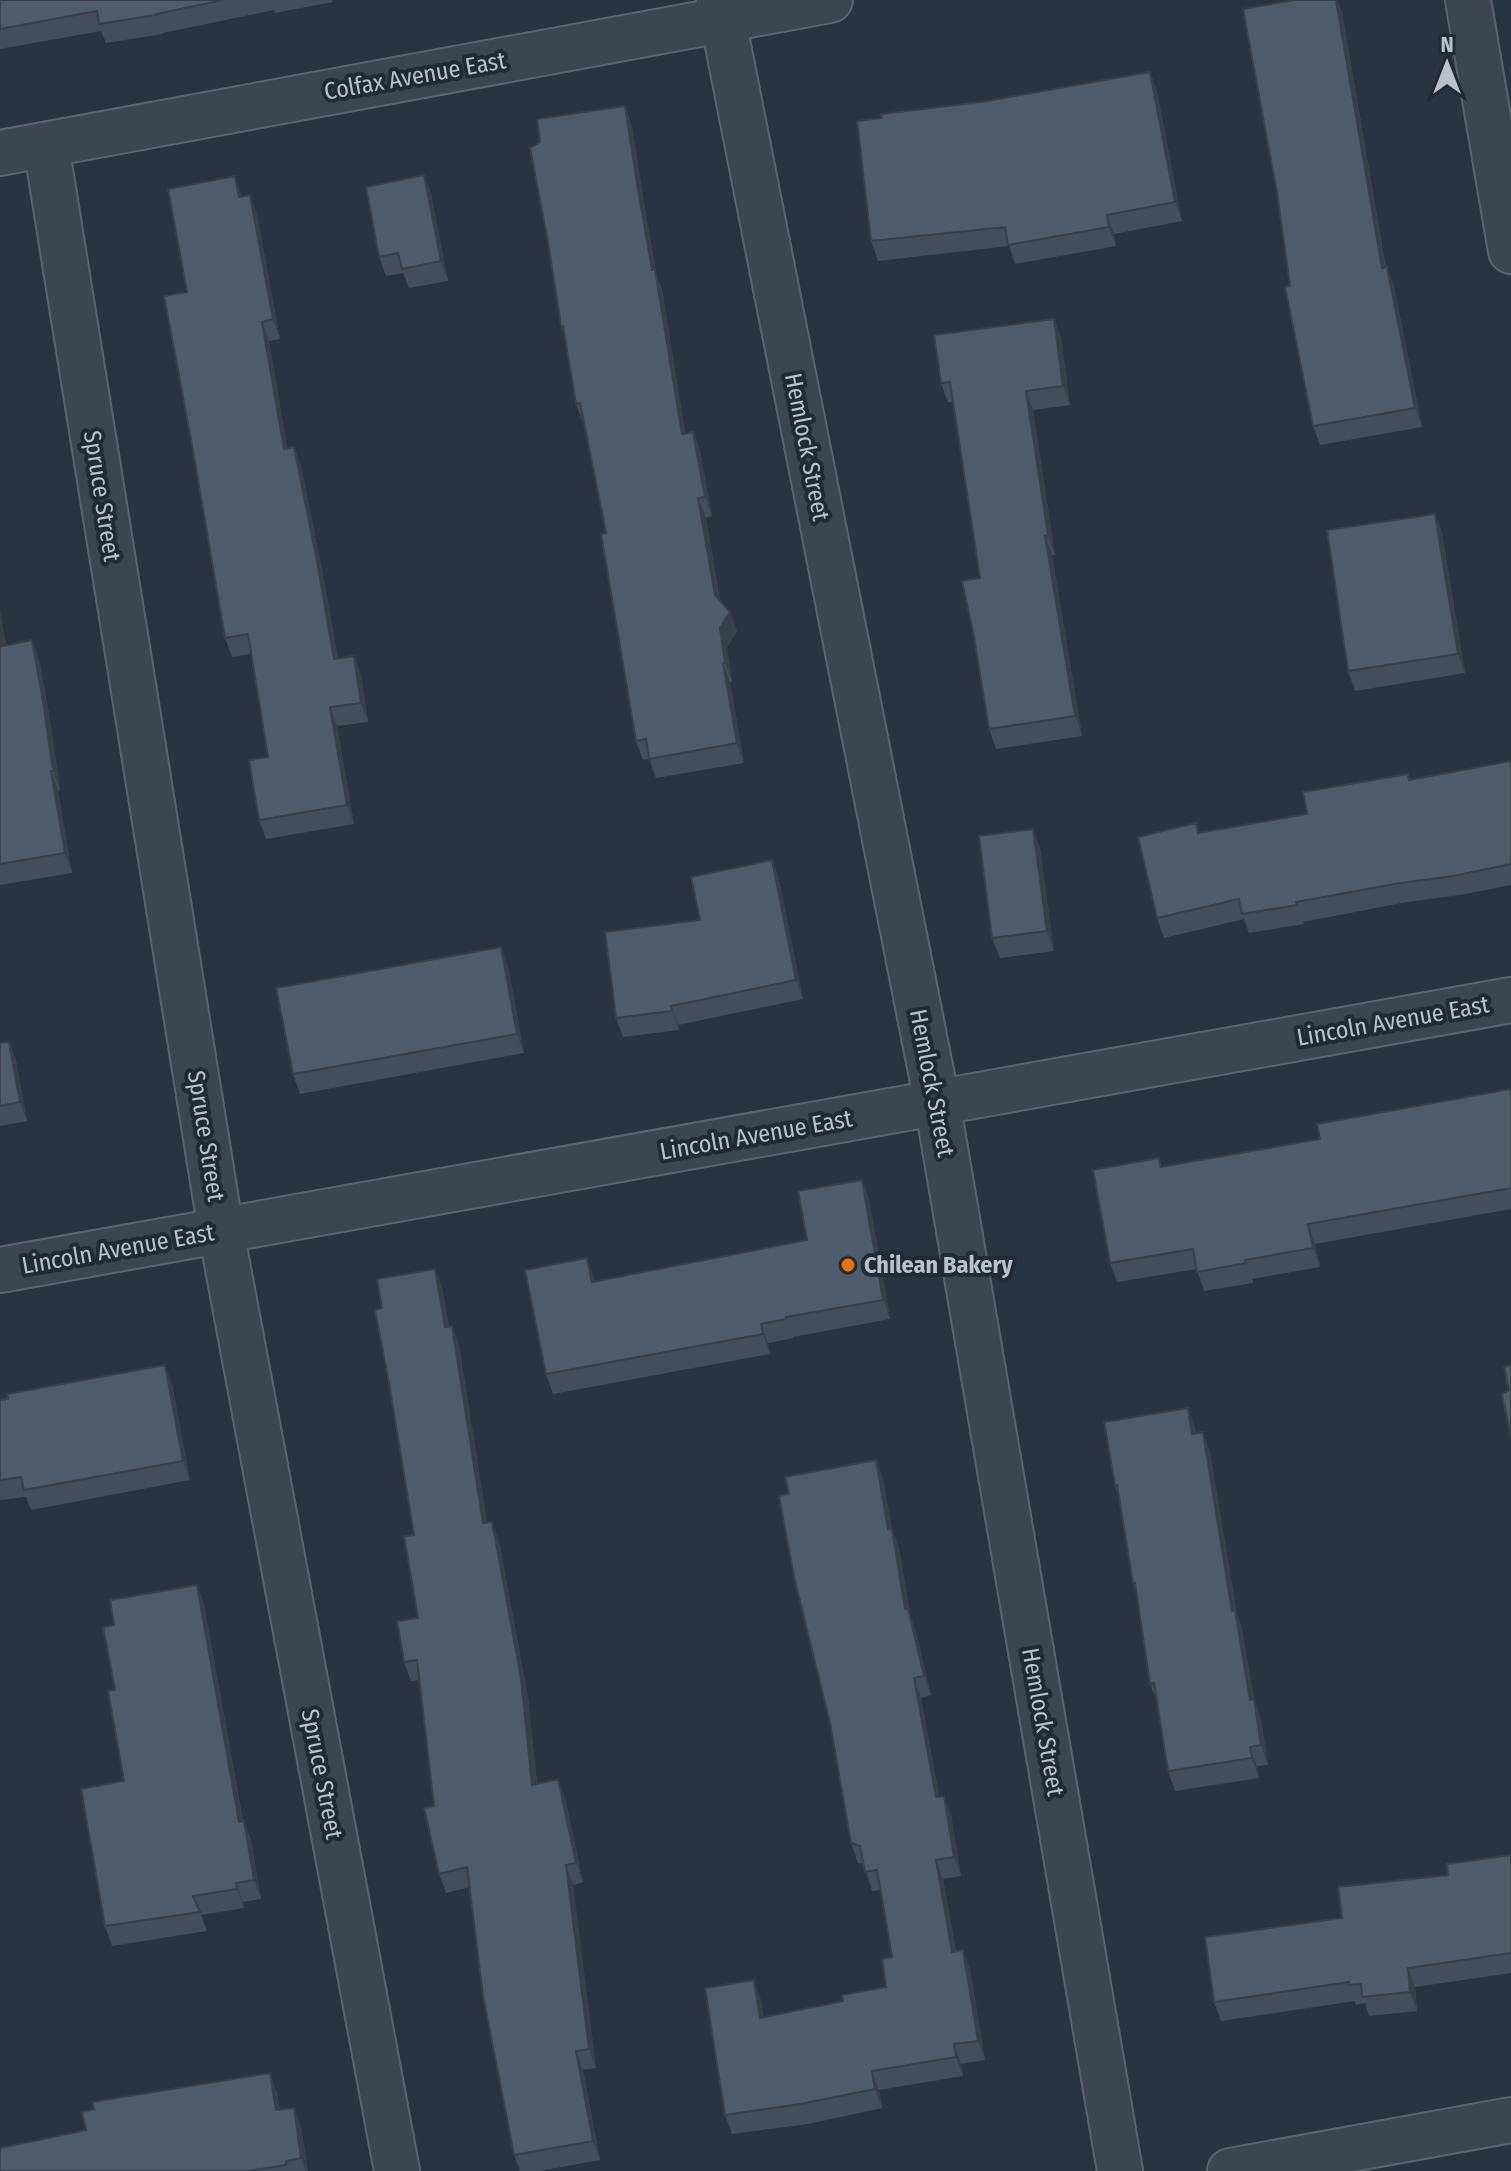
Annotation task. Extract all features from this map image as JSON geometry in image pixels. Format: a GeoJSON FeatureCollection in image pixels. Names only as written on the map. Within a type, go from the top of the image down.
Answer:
{"type":"FeatureCollection","features":[{"type":"Feature","properties":{"kind":"street","name":"Colfax Avenue East"},"geometry":{"type":"LineString","coordinates":[[0,153],[721,10],[830,0]]}},
{"type":"Feature","properties":{"kind":"street"},"geometry":{"type":"LineString","coordinates":[[1468,0],[1511,251]]}},
{"type":"Feature","properties":{"kind":"street","name":"Hemlock Street"},"geometry":{"type":"LineString","coordinates":[[721,10],[937,1102],[1120,2171]]}},
{"type":"Feature","properties":{"kind":"street","name":"Spruce Street"},"geometry":{"type":"LineString","coordinates":[[46,145],[221,1231],[397,2171]]}},
{"type":"Feature","properties":{"kind":"street","name":"Lincoln Avenue East"},"geometry":{"type":"LineString","coordinates":[[0,1270],[1511,1000]]}},
{"type":"Feature","properties":{"kind":"street"},"geometry":{"type":"LineString","coordinates":[[1230,2171],[1511,2120]]}},
{"type":"Feature","properties":{"kind":"building"},"geometry":{"type":"Polygon","coordinates":[[[0,0],[223,0],[99,24],[97,11],[0,29],[0,0]]]}},
{"type":"Feature","properties":{"kind":"building"},"geometry":{"type":"Polygon","coordinates":[[[1294,0],[1336,0],[1382,268],[1387,267],[1415,408],[1313,426],[1285,287],[1290,286],[1277,193],[1243,9],[1294,0]]]}},
{"type":"Feature","properties":{"kind":"building"},"geometry":{"type":"Polygon","coordinates":[[[1150,72],[1175,202],[1107,215],[1109,227],[1008,245],[1005,227],[871,241],[857,121],[882,118],[881,114],[981,102],[1150,72]]]}},
{"type":"Feature","properties":{"kind":"building"},"geometry":{"type":"Polygon","coordinates":[[[625,106],[682,434],[693,432],[705,497],[698,498],[715,595],[730,612],[720,628],[737,743],[649,759],[646,739],[636,741],[601,534],[606,533],[580,403],[576,404],[530,148],[540,142],[537,119],[625,106]]]}},
{"type":"Feature","properties":{"kind":"building"},"geometry":{"type":"Polygon","coordinates":[[[424,175],[441,261],[402,269],[398,253],[379,257],[366,187],[424,175]]]}},
{"type":"Feature","properties":{"kind":"building"},"geometry":{"type":"Polygon","coordinates":[[[235,176],[239,197],[250,195],[273,319],[262,322],[284,449],[294,447],[334,659],[354,656],[361,703],[330,707],[347,805],[259,820],[249,760],[268,757],[248,634],[225,638],[164,296],[187,292],[168,189],[235,176]]]}},
{"type":"Feature","properties":{"kind":"building"},"geometry":{"type":"Polygon","coordinates":[[[1054,319],[1063,386],[1026,391],[1048,535],[1045,536],[1075,716],[989,729],[962,581],[980,578],[950,382],[941,383],[934,335],[1054,319]]]}},
{"type":"Feature","properties":{"kind":"building"},"geometry":{"type":"Polygon","coordinates":[[[1435,514],[1458,654],[1348,671],[1327,530],[1435,514]]]}},
{"type":"Feature","properties":{"kind":"building"},"geometry":{"type":"Polygon","coordinates":[[[0,632],[2,646],[32,640],[65,853],[0,864],[0,632]]]}},
{"type":"Feature","properties":{"kind":"building"},"geometry":{"type":"Polygon","coordinates":[[[1511,761],[1511,864],[1242,914],[1239,899],[1157,918],[1138,837],[1196,823],[1198,833],[1307,814],[1303,792],[1408,774],[1409,780],[1511,761]]]}},
{"type":"Feature","properties":{"kind":"building"},"geometry":{"type":"Polygon","coordinates":[[[1033,829],[1047,931],[992,938],[979,836],[1033,829]]]}},
{"type":"Feature","properties":{"kind":"building"},"geometry":{"type":"Polygon","coordinates":[[[772,860],[796,980],[671,1006],[672,1011],[616,1018],[605,932],[700,920],[691,877],[772,860]]]}},
{"type":"Feature","properties":{"kind":"building"},"geometry":{"type":"Polygon","coordinates":[[[501,947],[517,1034],[293,1074],[276,988],[501,947]]]}},
{"type":"Feature","properties":{"kind":"building"},"geometry":{"type":"Polygon","coordinates":[[[9,1042],[20,1102],[0,1106],[0,1043],[9,1042]]]}},
{"type":"Feature","properties":{"kind":"building"},"geometry":{"type":"Polygon","coordinates":[[[1511,1089],[1511,1188],[1308,1224],[1313,1248],[1245,1260],[1246,1263],[1197,1272],[1193,1249],[1110,1263],[1093,1170],[1159,1158],[1160,1167],[1320,1139],[1317,1124],[1511,1089]]]}},
{"type":"Feature","properties":{"kind":"building"},"geometry":{"type":"Polygon","coordinates":[[[862,1180],[883,1300],[761,1324],[763,1334],[546,1374],[525,1270],[587,1258],[592,1282],[807,1240],[798,1191],[862,1180]]]}},
{"type":"Feature","properties":{"kind":"building"},"geometry":{"type":"Polygon","coordinates":[[[435,1269],[445,1327],[452,1326],[483,1523],[492,1522],[496,1543],[521,1678],[532,1785],[558,1779],[576,1863],[566,1865],[589,2049],[576,2051],[593,2141],[514,2155],[483,1996],[467,1867],[439,1874],[424,1808],[434,1806],[417,1660],[404,1662],[397,1621],[418,1618],[404,1536],[414,1535],[375,1310],[382,1308],[377,1279],[435,1269]]]}},
{"type":"Feature","properties":{"kind":"building"},"geometry":{"type":"Polygon","coordinates":[[[165,1365],[183,1461],[24,1490],[21,1477],[0,1480],[0,1400],[8,1399],[7,1394],[165,1365]]]}},
{"type":"Feature","properties":{"kind":"building"},"geometry":{"type":"Polygon","coordinates":[[[1511,1365],[1511,1438],[1502,1394],[1509,1390],[1504,1367],[1511,1365]]]}},
{"type":"Feature","properties":{"kind":"building"},"geometry":{"type":"Polygon","coordinates":[[[1188,1408],[1192,1434],[1203,1432],[1232,1611],[1235,1610],[1261,1745],[1250,1747],[1252,1758],[1168,1771],[1104,1422],[1188,1408]]]}},
{"type":"Feature","properties":{"kind":"building"},"geometry":{"type":"Polygon","coordinates":[[[876,1460],[888,1529],[892,1529],[905,1609],[908,1608],[924,1676],[914,1678],[936,1797],[944,1796],[954,1857],[936,1860],[952,1952],[963,1950],[978,2041],[954,2044],[956,2057],[872,2071],[875,2089],[725,2115],[705,1988],[754,1980],[760,2018],[843,2001],[842,1995],[886,1987],[882,1959],[892,1957],[877,1870],[865,1872],[860,1846],[851,1843],[830,1723],[794,1577],[779,1496],[789,1494],[785,1477],[876,1460]]]}},
{"type":"Feature","properties":{"kind":"building"},"geometry":{"type":"Polygon","coordinates":[[[197,1585],[239,1822],[244,1821],[254,1880],[236,1883],[237,1889],[193,1896],[200,1912],[105,1926],[81,1789],[124,1781],[108,1691],[115,1690],[103,1627],[114,1625],[110,1600],[197,1585]]]}},
{"type":"Feature","properties":{"kind":"building"},"geometry":{"type":"Polygon","coordinates":[[[1511,1855],[1511,1953],[1408,1968],[1410,1992],[1362,1997],[1361,1984],[1349,1985],[1349,1982],[1214,2002],[1205,1937],[1342,1918],[1338,1887],[1448,1875],[1447,1864],[1511,1855]]]}},
{"type":"Feature","properties":{"kind":"building"},"geometry":{"type":"Polygon","coordinates":[[[270,2073],[276,2110],[294,2108],[301,2158],[286,2161],[286,2165],[248,2171],[0,2171],[0,2148],[86,2130],[82,2112],[94,2109],[92,2102],[270,2073]]]}},
{"type":"Feature","properties":{"kind":"place","name":"Chilean Bakery"},"geometry":{"type":"Point","coordinates":[848,1265]}}]}
